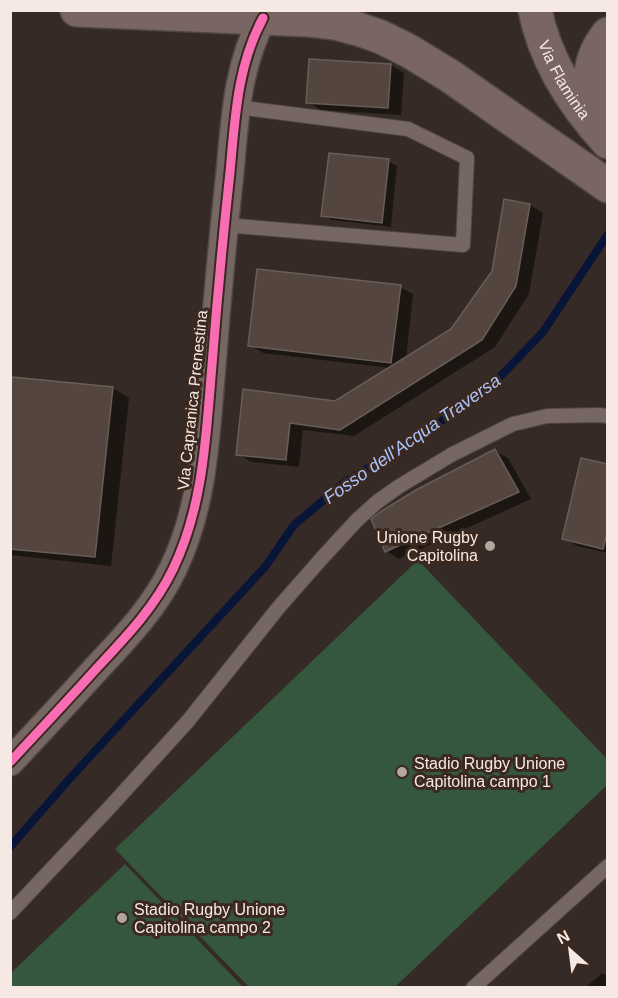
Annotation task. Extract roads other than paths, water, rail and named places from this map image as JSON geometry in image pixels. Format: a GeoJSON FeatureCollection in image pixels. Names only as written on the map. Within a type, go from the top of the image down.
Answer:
{"type":"FeatureCollection","features":[{"type":"Feature","properties":{"kind":"main road"},"geometry":{"type":"LineString","coordinates":[[77,10],[266,14],[335,23],[368,32],[393,42],[422,58],[608,186]]}},
{"type":"Feature","properties":{"kind":"main road","name":"Via Flaminia"},"geometry":{"type":"LineString","coordinates":[[535,10],[547,46],[566,86],[585,116],[608,142]]}},
{"type":"Feature","properties":{"kind":"main road"},"geometry":{"type":"LineString","coordinates":[[608,34],[596,53],[590,80],[597,111],[608,134]]}},
{"type":"Feature","properties":{"kind":"street","name":"Via Capranica Prenestina"},"geometry":{"type":"LineString","coordinates":[[10,762],[149,609],[173,568],[186,537],[195,505],[204,453],[239,87],[252,42],[266,14]]}},
{"type":"Feature","properties":{"kind":"lane"},"geometry":{"type":"LineString","coordinates":[[225,225],[463,245],[467,158],[408,129],[236,107]]}},
{"type":"Feature","properties":{"kind":"lane"},"geometry":{"type":"LineString","coordinates":[[10,913],[188,720],[279,607],[357,520],[377,502],[452,455],[513,424],[547,416],[608,416]]}},
{"type":"Feature","properties":{"kind":"lane"},"geometry":{"type":"LineString","coordinates":[[473,987],[608,866]]}},
{"type":"Feature","properties":{"kind":"waterway","name":"Fosso dell'Acqua Traversa"},"geometry":{"type":"LineString","coordinates":[[10,847],[72,776],[265,567],[294,525],[345,482],[415,440],[493,384],[543,332],[608,234]]}},
{"type":"Feature","properties":{"kind":"place","name":"Unione Rugby Capitolina"},"geometry":{"type":"Point","coordinates":[490,546]}},
{"type":"Feature","properties":{"kind":"place","name":"Stadio Rugby Unione Capitolina campo 1"},"geometry":{"type":"Point","coordinates":[402,772]}},
{"type":"Feature","properties":{"kind":"place","name":"Stadio Rugby Unione Capitolina campo 2"},"geometry":{"type":"Point","coordinates":[122,918]}}]}
